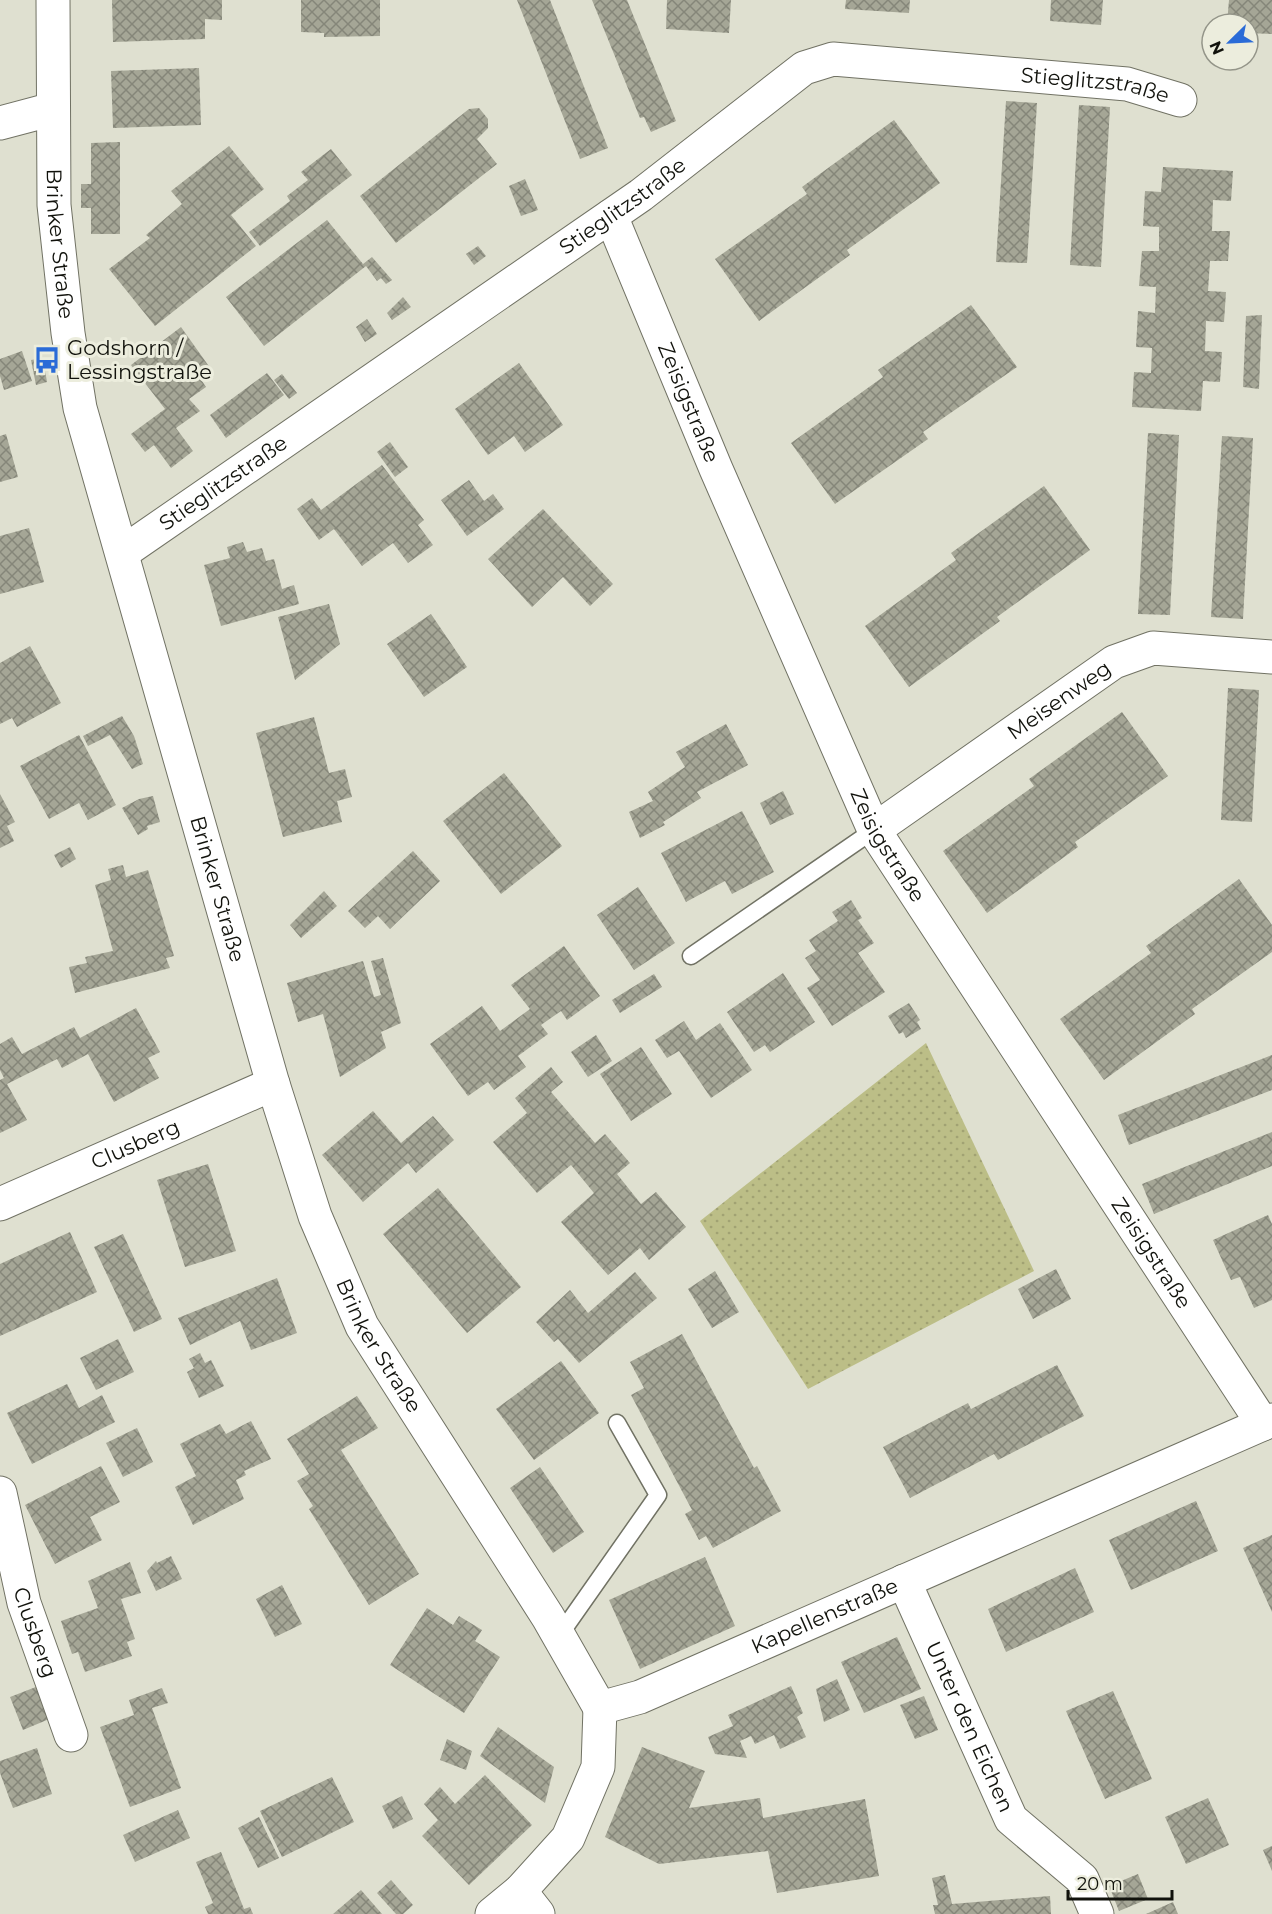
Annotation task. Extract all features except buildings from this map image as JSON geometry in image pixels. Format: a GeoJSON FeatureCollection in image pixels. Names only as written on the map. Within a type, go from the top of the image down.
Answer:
{"type":"FeatureCollection","features":[{"type":"Feature","properties":{"kind":"street","name":"Brinker Straße"},"geometry":{"type":"LineString","coordinates":[[53,0],[54,205],[68,333],[80,408],[273,1084],[315,1216],[362,1326],[559,1636],[600,1708]]}},
{"type":"Feature","properties":{"kind":"street","name":"Stieglitzstraße"},"geometry":{"type":"LineString","coordinates":[[122,553],[658,183],[804,68],[833,59],[1127,84],[1180,100]]}},
{"type":"Feature","properties":{"kind":"street"},"geometry":{"type":"LineString","coordinates":[[0,123],[53,109]]}},
{"type":"Feature","properties":{"kind":"street","name":"Zeisigstraße"},"geometry":{"type":"LineString","coordinates":[[611,216],[730,501],[874,830],[1268,1422]]}},
{"type":"Feature","properties":{"kind":"street","name":"Meisenweg"},"geometry":{"type":"LineString","coordinates":[[874,830],[1114,662],[1154,648],[1272,657]]}},
{"type":"Feature","properties":{"kind":"street","name":"Clusberg"},"geometry":{"type":"LineString","coordinates":[[0,1204],[273,1084]]}},
{"type":"Feature","properties":{"kind":"street","name":"Kapellenstraße"},"geometry":{"type":"LineString","coordinates":[[600,1708],[640,1697],[1268,1422]]}},
{"type":"Feature","properties":{"kind":"street","name":"Clusberg"},"geometry":{"type":"LineString","coordinates":[[0,1493],[24,1603],[71,1735]]}},
{"type":"Feature","properties":{"kind":"street","name":"Unter den Eichen"},"geometry":{"type":"LineString","coordinates":[[904,1581],[1011,1820],[1082,1879],[1097,1914]]}},
{"type":"Feature","properties":{"kind":"street"},"geometry":{"type":"LineString","coordinates":[[492,1914],[529,1903],[568,1838],[598,1767],[600,1708]]}},
{"type":"Feature","properties":{"kind":"lane"},"geometry":{"type":"LineString","coordinates":[[691,956],[874,830]]}},
{"type":"Feature","properties":{"kind":"lane"},"geometry":{"type":"LineString","coordinates":[[559,1636],[658,1495],[617,1423]]}},
{"type":"Feature","properties":{"kind":"green space"},"geometry":{"type":"Polygon","coordinates":[[[926,1043],[1034,1271],[808,1389],[700,1221],[926,1043]]]}},
{"type":"Feature","properties":{"kind":"place","name":"Godshorn / Lessingstraße"},"geometry":{"type":"Point","coordinates":[47,360]}}]}
